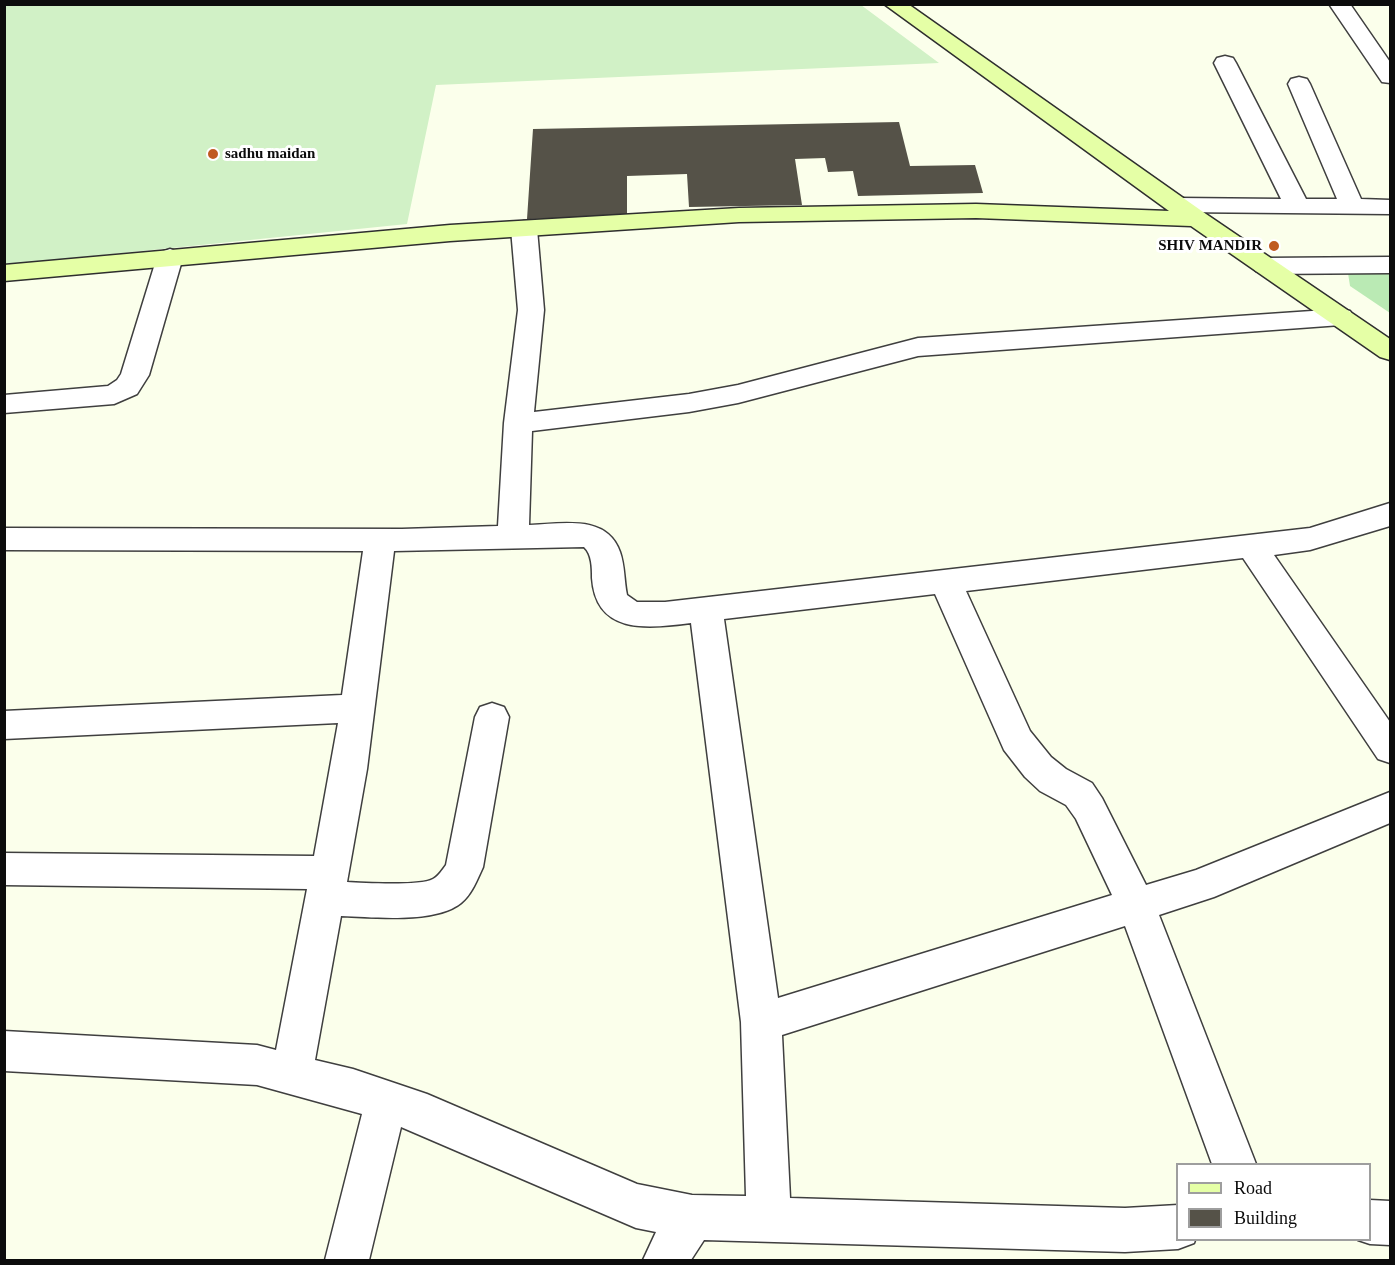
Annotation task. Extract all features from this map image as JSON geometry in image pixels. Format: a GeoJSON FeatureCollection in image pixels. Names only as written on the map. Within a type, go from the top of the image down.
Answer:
{"type":"FeatureCollection","features":[{"type":"Feature","properties":{"kind":"street"},"geometry":{"type":"LineString","coordinates":[[894,4],[1265,266],[1390,351]]}},
{"type":"Feature","properties":{"kind":"street"},"geometry":{"type":"LineString","coordinates":[[1339,4],[1390,77]]}},
{"type":"Feature","properties":{"kind":"street"},"geometry":{"type":"LineString","coordinates":[[1224,63],[1297,206]]}},
{"type":"Feature","properties":{"kind":"street"},"geometry":{"type":"LineString","coordinates":[[1299,84],[1352,206]]}},
{"type":"Feature","properties":{"kind":"street"},"geometry":{"type":"LineString","coordinates":[[4,273],[382,238],[739,215],[976,211],[1188,212],[1297,206],[1390,207]]}},
{"type":"Feature","properties":{"kind":"street"},"geometry":{"type":"LineString","coordinates":[[513,536],[518,423],[531,309],[524,229]]}},
{"type":"Feature","properties":{"kind":"street"},"geometry":{"type":"LineString","coordinates":[[4,404],[114,395],[127,387],[135,375],[170,257]]}},
{"type":"Feature","properties":{"kind":"street"},"geometry":{"type":"LineString","coordinates":[[1265,266],[1390,265]]}},
{"type":"Feature","properties":{"kind":"street"},"geometry":{"type":"LineString","coordinates":[[518,423],[690,403],[738,394],[918,347],[1341,317]]}},
{"type":"Feature","properties":{"kind":"street"},"geometry":{"type":"LineString","coordinates":[[4,539],[380,540],[588,535],[600,542],[605,556],[610,597],[620,609],[635,614],[665,614],[1310,538],[1352,528],[1390,514]]}},
{"type":"Feature","properties":{"kind":"street"},"geometry":{"type":"LineString","coordinates":[[292,1074],[349,768],[380,540]]}},
{"type":"Feature","properties":{"kind":"street"},"geometry":{"type":"LineString","coordinates":[[1251,546],[1390,748]]}},
{"type":"Feature","properties":{"kind":"street"},"geometry":{"type":"LineString","coordinates":[[946,582],[1017,740],[1038,766],[1053,780],[1079,795],[1089,809],[1136,905],[1234,1163]]}},
{"type":"Feature","properties":{"kind":"street"},"geometry":{"type":"LineString","coordinates":[[706,610],[761,1022],[769,1220]]}},
{"type":"Feature","properties":{"kind":"street"},"geometry":{"type":"LineString","coordinates":[[4,725],[357,708]]}},
{"type":"Feature","properties":{"kind":"street"},"geometry":{"type":"LineString","coordinates":[[4,869],[327,886],[420,898],[439,896],[456,884],[464,867],[492,717]]}},
{"type":"Feature","properties":{"kind":"street"},"geometry":{"type":"LineString","coordinates":[[761,1022],[1201,885],[1390,807]]}},
{"type":"Feature","properties":{"kind":"street"},"geometry":{"type":"LineString","coordinates":[[4,1051],[256,1065],[386,1101],[427,1115],[636,1206],[692,1217],[1125,1230],[1176,1227]]}},
{"type":"Feature","properties":{"kind":"street"},"geometry":{"type":"LineString","coordinates":[[347,1260],[386,1101]]}},
{"type":"Feature","properties":{"kind":"street"},"geometry":{"type":"LineString","coordinates":[[665,1260],[692,1217]]}},
{"type":"Feature","properties":{"kind":"street"},"geometry":{"type":"LineString","coordinates":[[1371,1222],[1390,1223]]}},
{"type":"Feature","properties":{"kind":"green space","name":"sadhu maidan"},"geometry":{"type":"Polygon","coordinates":[[[5,5],[861,5],[939,63],[436,85],[407,224],[5,265],[5,5]]]}},
{"type":"Feature","properties":{"kind":"green space"},"geometry":{"type":"Polygon","coordinates":[[[1390,272],[1390,313],[1350,286],[1348,273],[1390,272]]]}},
{"type":"Feature","properties":{"kind":"building"},"geometry":{"type":"Polygon","coordinates":[[[899,122],[910,166],[975,165],[983,193],[858,196],[853,171],[828,172],[825,158],[795,159],[802,205],[689,207],[687,174],[627,176],[627,218],[527,219],[533,129],[899,122]]]}},
{"type":"Feature","properties":{"kind":"place","name":"sadhu maidan"},"geometry":{"type":"Point","coordinates":[213,154]}},
{"type":"Feature","properties":{"kind":"place","name":"SHIV MANDIR"},"geometry":{"type":"Point","coordinates":[1274,246]}}]}
